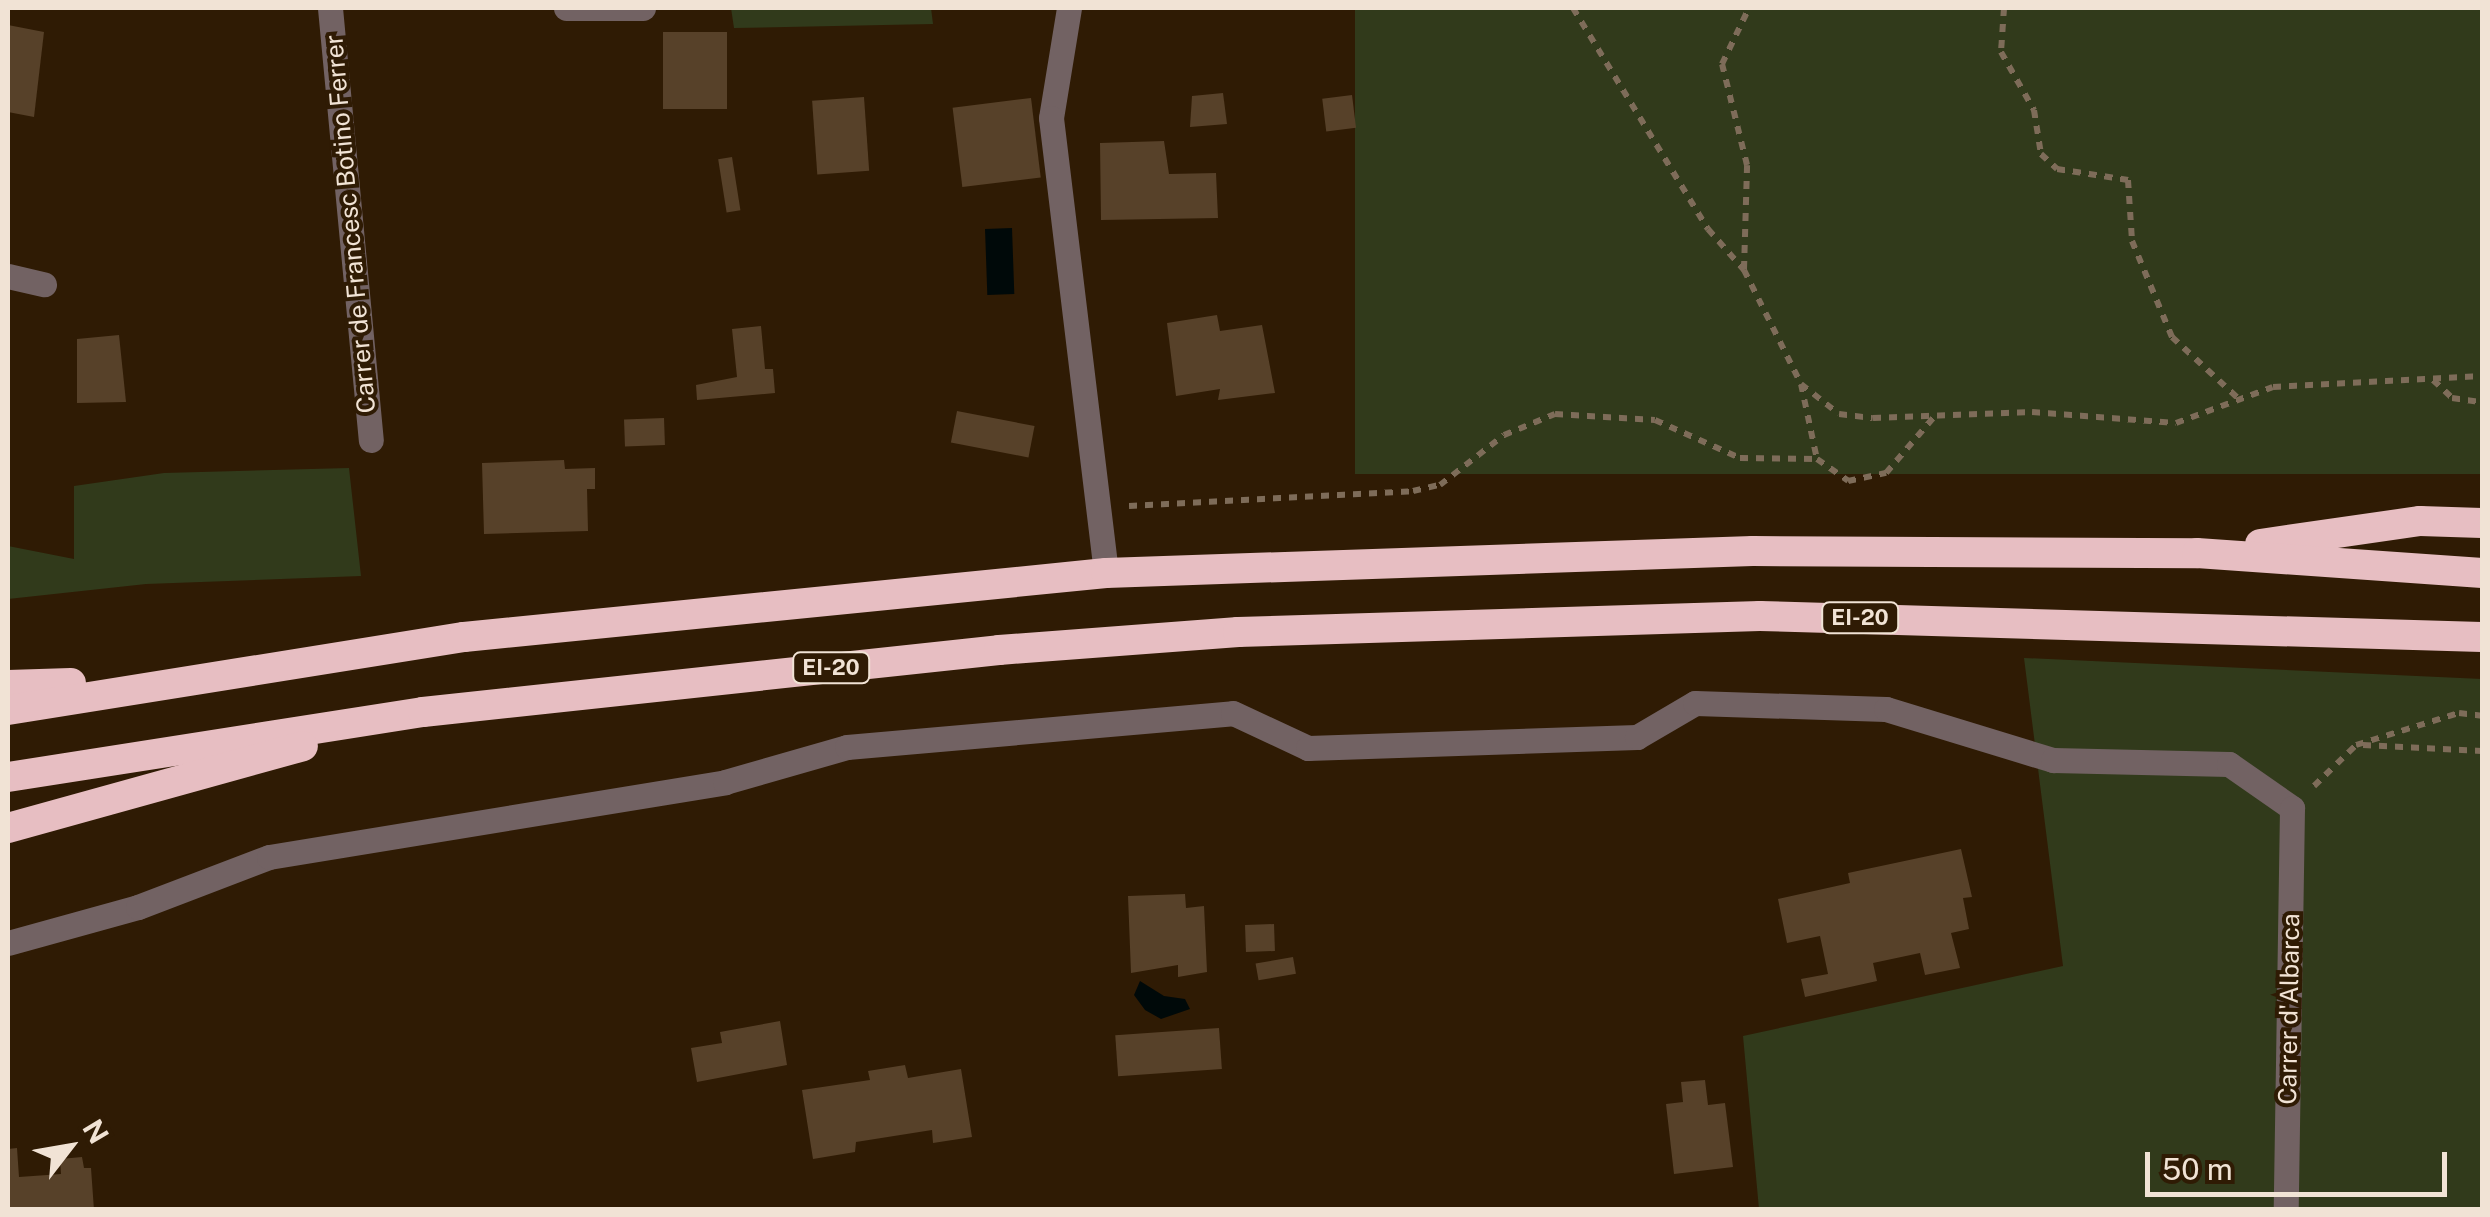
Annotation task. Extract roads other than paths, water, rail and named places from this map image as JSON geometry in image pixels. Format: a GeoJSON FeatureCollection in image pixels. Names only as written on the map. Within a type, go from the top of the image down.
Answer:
{"type":"FeatureCollection","features":[{"type":"Feature","properties":{"kind":"highway"},"geometry":{"type":"LineString","coordinates":[[2197,553],[2420,521],[2482,523]]}},
{"type":"Feature","properties":{"kind":"highway"},"geometry":{"type":"LineString","coordinates":[[8,710],[174,680],[464,637],[1106,573],[1753,552],[2197,553],[2482,572]]}},
{"type":"Feature","properties":{"kind":"highway","name":"EI-20"},"geometry":{"type":"LineString","coordinates":[[8,776],[423,712],[1000,650],[1258,631],[1760,616],[2482,637]]}},
{"type":"Feature","properties":{"kind":"highway"},"geometry":{"type":"LineString","coordinates":[[8,685],[174,680]]}},
{"type":"Feature","properties":{"kind":"highway"},"geometry":{"type":"LineString","coordinates":[[8,828],[423,712]]}},
{"type":"Feature","properties":{"kind":"street","name":"Carrer de Francesc Botino Ferrer"},"geometry":{"type":"LineString","coordinates":[[330,8],[371,440]]}},
{"type":"Feature","properties":{"kind":"street"},"geometry":{"type":"LineString","coordinates":[[566,8],[644,8]]}},
{"type":"Feature","properties":{"kind":"street"},"geometry":{"type":"LineString","coordinates":[[1069,8],[1051,118],[1106,573]]}},
{"type":"Feature","properties":{"kind":"street"},"geometry":{"type":"LineString","coordinates":[[8,276],[44,284]]}},
{"type":"Feature","properties":{"kind":"street","name":"Carrer d'Albarca"},"geometry":{"type":"LineString","coordinates":[[8,943],[138,907],[269,856],[726,782],[847,747],[1134,719],[1233,714],[1308,748],[1637,737],[1694,702],[1886,708],[2053,760],[2229,764],[2292,808],[2286,1210]]}}]}
